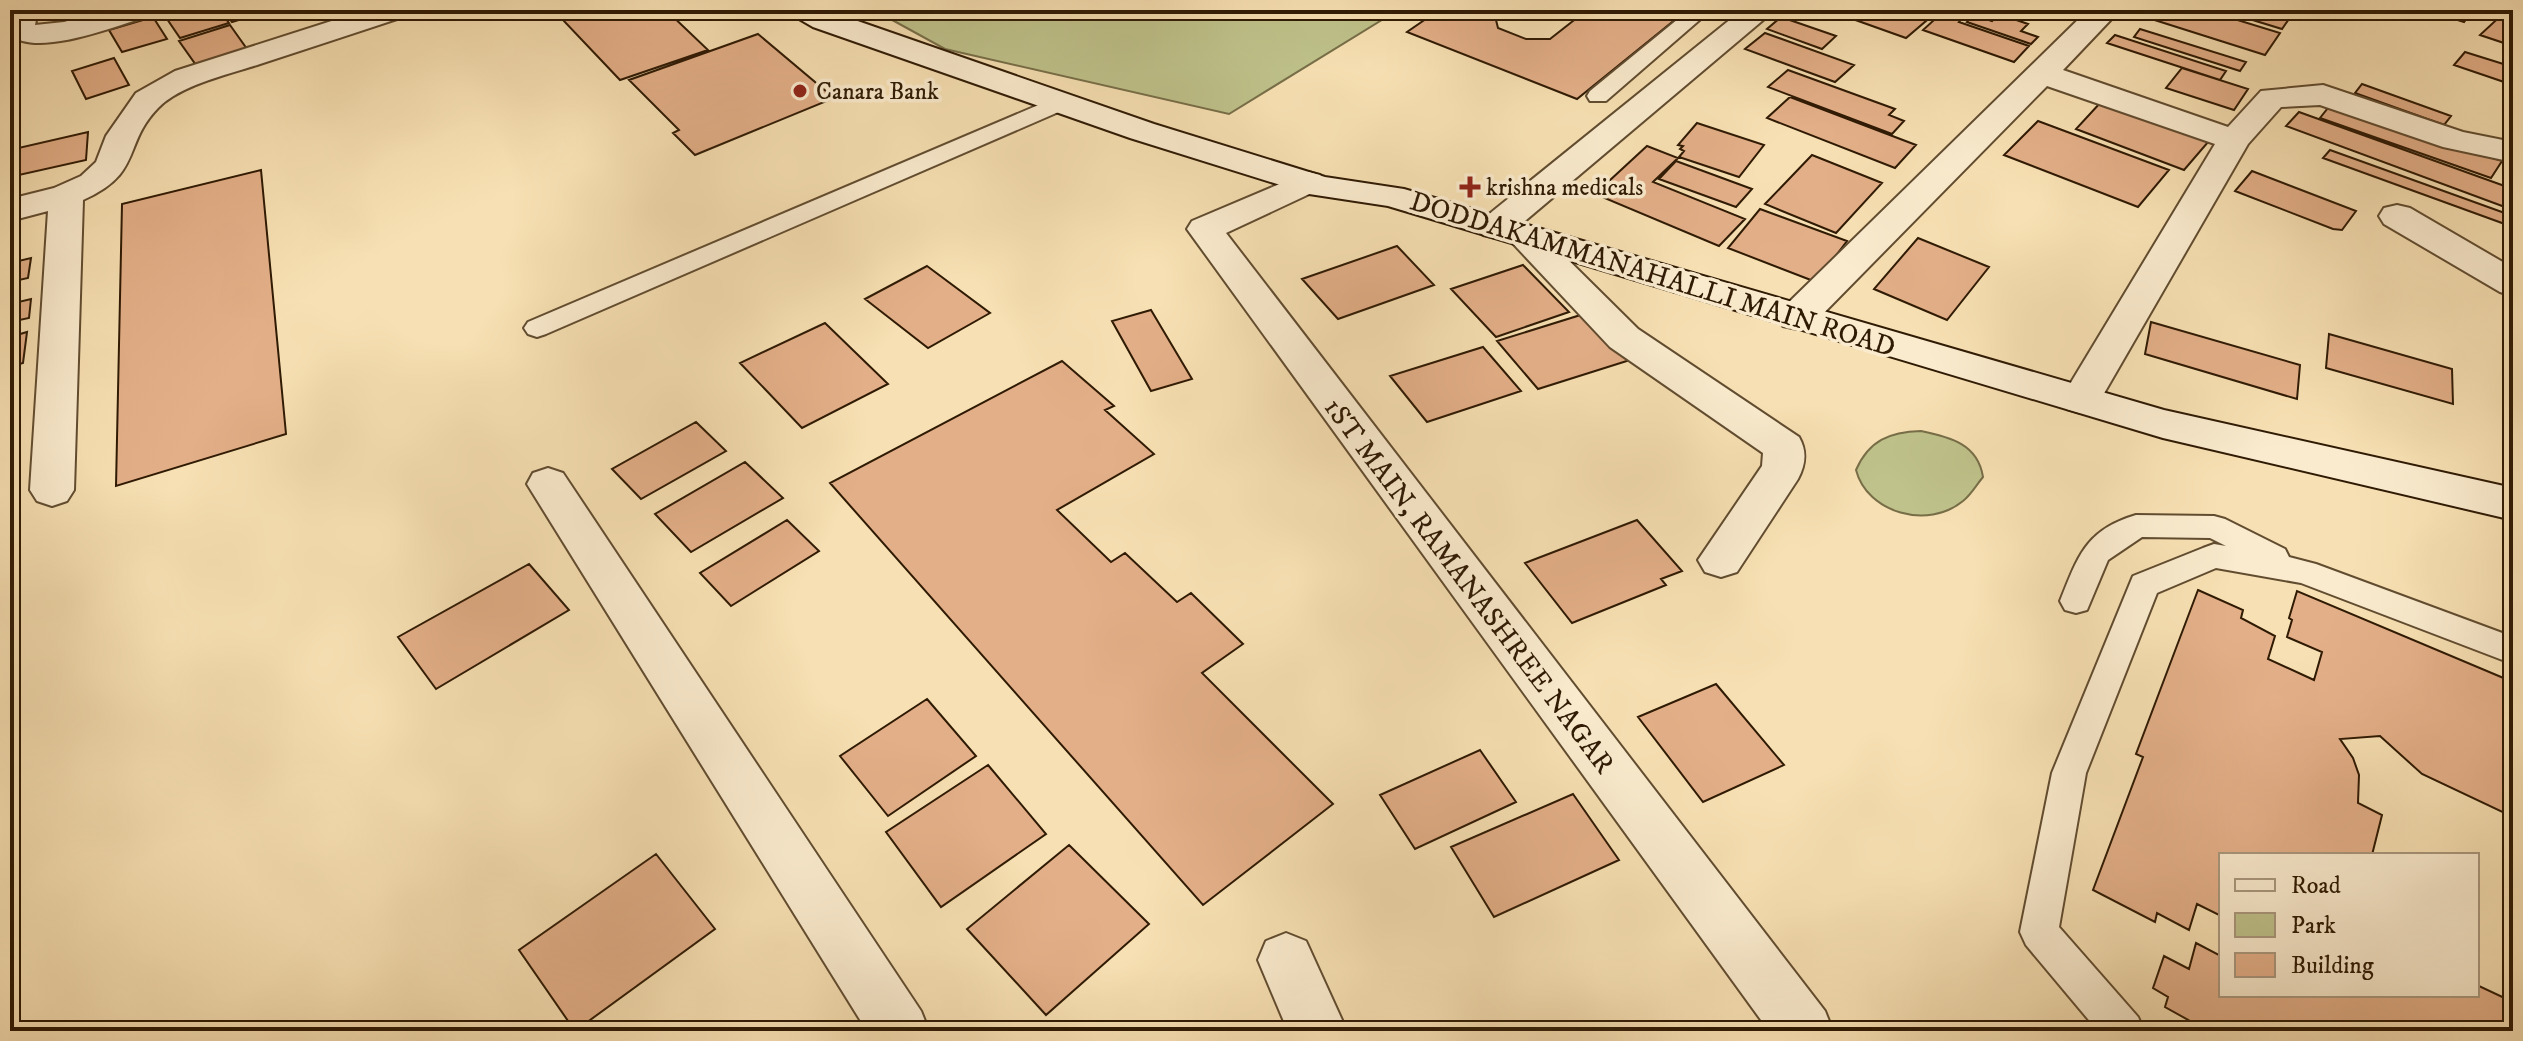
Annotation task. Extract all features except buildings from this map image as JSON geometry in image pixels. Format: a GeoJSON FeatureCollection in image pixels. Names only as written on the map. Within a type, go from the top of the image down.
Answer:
{"type":"FeatureCollection","features":[{"type":"Feature","properties":{"kind":"street"},"geometry":{"type":"LineString","coordinates":[[23,10],[19,26],[28,35],[66,31],[139,10]]}},
{"type":"Feature","properties":{"kind":"street"},"geometry":{"type":"LineString","coordinates":[[10,210],[66,195],[93,183],[111,166],[123,136],[147,100],[186,78],[396,10]]}},
{"type":"Feature","properties":{"kind":"street","name":"DODDAKAMMANAHALLI MAIN ROAD"},"geometry":{"type":"LineString","coordinates":[[804,10],[824,21],[1321,187],[1392,196],[2163,424],[2513,504]]}},
{"type":"Feature","properties":{"kind":"street"},"geometry":{"type":"LineString","coordinates":[[1721,560],[1783,468],[1784,447],[1624,338],[1510,232],[1760,10]]}},
{"type":"Feature","properties":{"kind":"street"},"geometry":{"type":"LineString","coordinates":[[1797,317],[2105,10]]}},
{"type":"Feature","properties":{"kind":"street"},"geometry":{"type":"LineString","coordinates":[[2041,73],[2234,140]]}},
{"type":"Feature","properties":{"kind":"street"},"geometry":{"type":"LineString","coordinates":[[2081,399],[2234,140],[2272,98],[2323,95],[2455,140],[2513,152]]}},
{"type":"Feature","properties":{"kind":"street","name":"1ST MAIN, RAMANASHREE NAGAR"},"geometry":{"type":"LineString","coordinates":[[1308,182],[1205,229],[1804,1031]]}},
{"type":"Feature","properties":{"kind":"street"},"geometry":{"type":"LineString","coordinates":[[52,490],[66,195]]}},
{"type":"Feature","properties":{"kind":"street"},"geometry":{"type":"LineString","coordinates":[[2397,216],[2513,284]]}},
{"type":"Feature","properties":{"kind":"street"},"geometry":{"type":"LineString","coordinates":[[548,484],[900,1031]]}},
{"type":"Feature","properties":{"kind":"street"},"geometry":{"type":"LineString","coordinates":[[1286,960],[1318,1031]]}},
{"type":"Feature","properties":{"kind":"lane"},"geometry":{"type":"LineString","coordinates":[[1598,96],[1701,10]]}},
{"type":"Feature","properties":{"kind":"lane"},"geometry":{"type":"LineString","coordinates":[[537,328],[1062,102]]}},
{"type":"Feature","properties":{"kind":"lane"},"geometry":{"type":"LineString","coordinates":[[2076,601],[2095,553],[2136,526],[2214,527],[2305,572],[2513,651]]}},
{"type":"Feature","properties":{"kind":"lane"},"geometry":{"type":"LineString","coordinates":[[2124,1031],[2039,932],[2069,773],[2144,585],[2214,556],[2305,572]]}},
{"type":"Feature","properties":{"kind":"green space"},"geometry":{"type":"Polygon","coordinates":[[[874,10],[1398,10],[1229,114],[945,49],[874,10]]]}},
{"type":"Feature","properties":{"kind":"green space"},"geometry":{"type":"Polygon","coordinates":[[[1921,431],[1961,444],[1975,457],[1983,477],[1966,499],[1949,510],[1917,515],[1885,506],[1872,497],[1862,485],[1856,470],[1867,451],[1882,440],[1900,433],[1921,431]]]}},
{"type":"Feature","properties":{"kind":"place","name":"Canara Bank"},"geometry":{"type":"Point","coordinates":[800,91]}},
{"type":"Feature","properties":{"kind":"place","name":"krishna medicals"},"geometry":{"type":"Point","coordinates":[1470,187]}}]}
